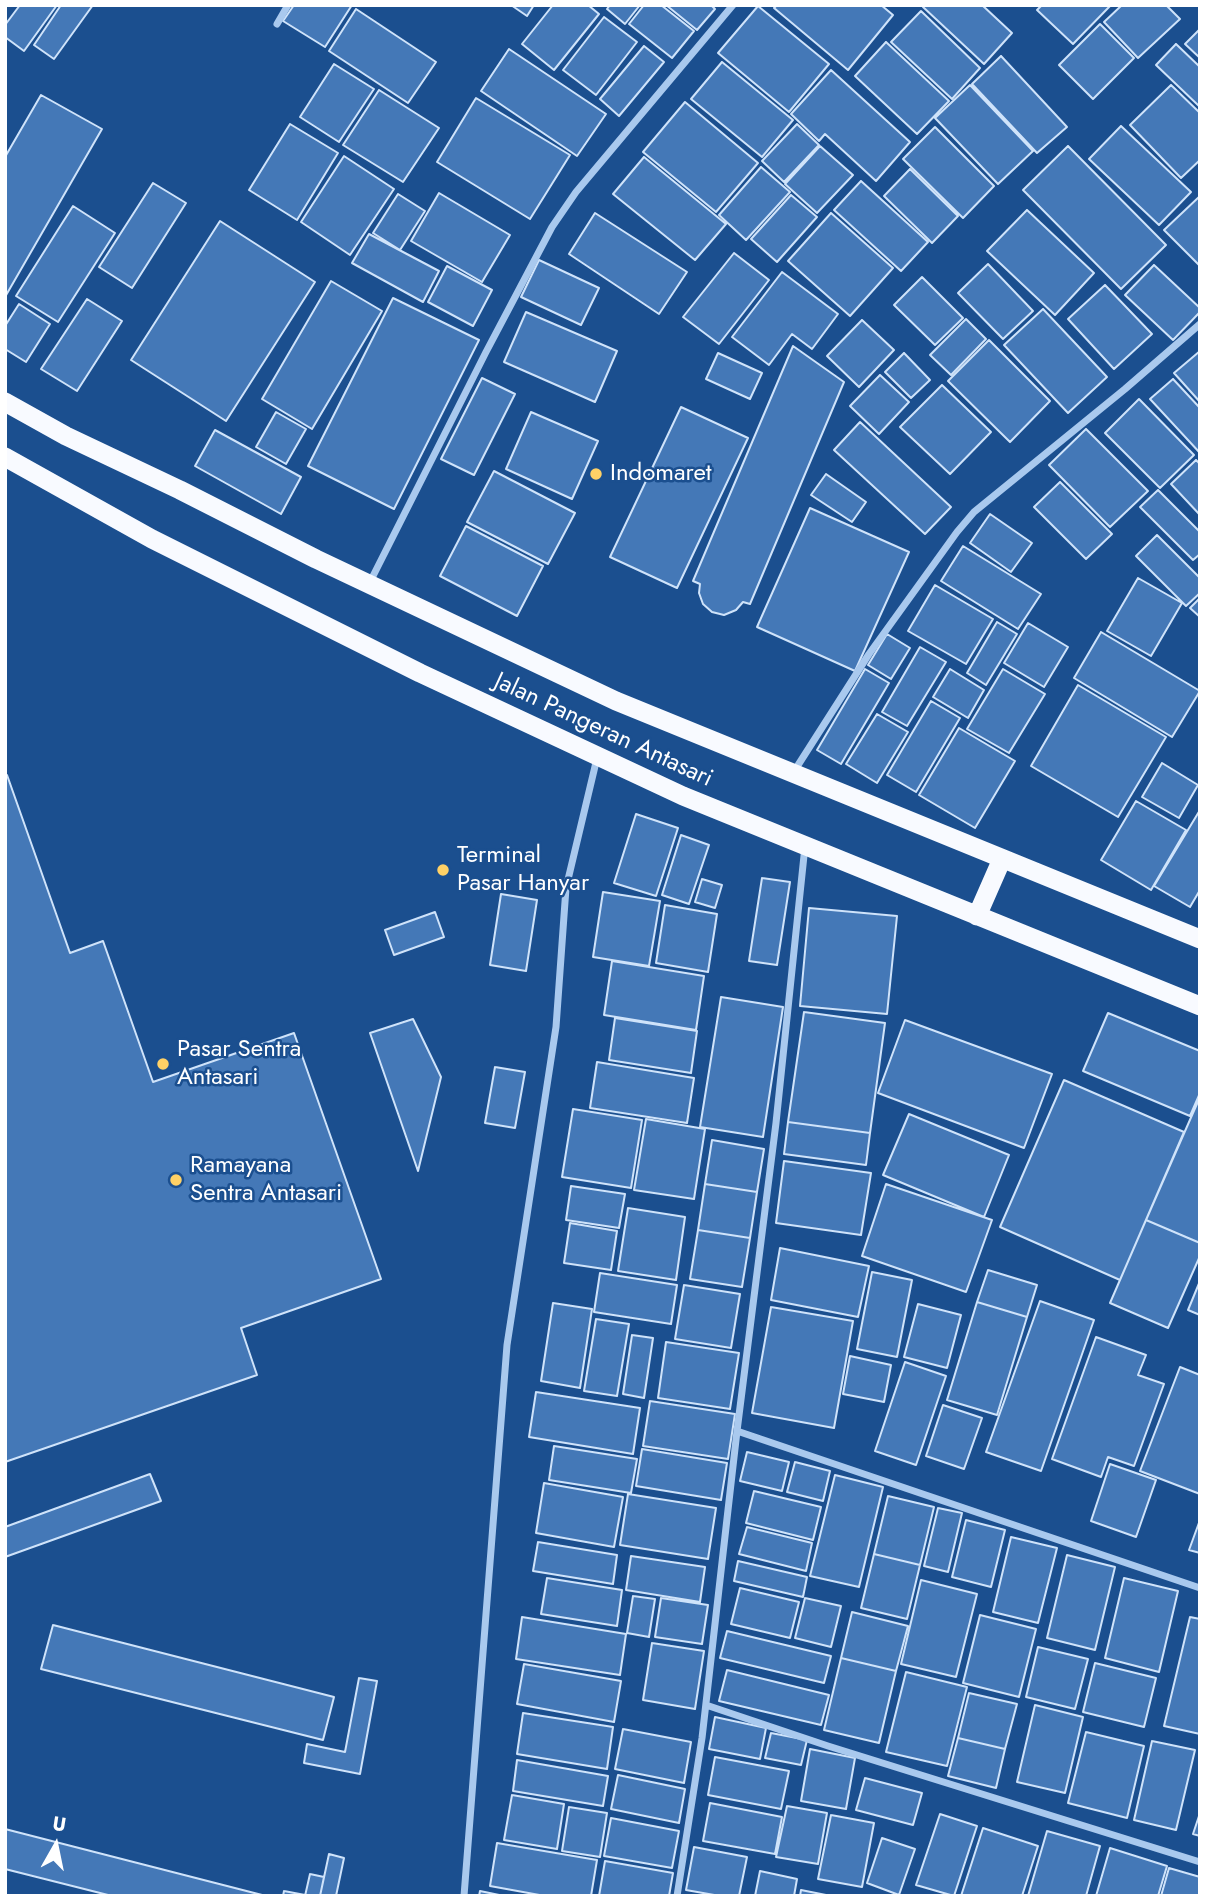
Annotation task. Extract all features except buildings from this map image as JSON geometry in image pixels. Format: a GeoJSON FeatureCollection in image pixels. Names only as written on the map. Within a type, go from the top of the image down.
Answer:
{"type":"FeatureCollection","features":[{"type":"Feature","properties":{"kind":"highway","name":"Jalan Pangeran Antasari"},"geometry":{"type":"LineString","coordinates":[[5,402],[66,436],[368,584],[616,701],[1200,939]]}},
{"type":"Feature","properties":{"kind":"highway","name":"Jalan Pangeran Antasari"},"geometry":{"type":"LineString","coordinates":[[5,457],[164,545],[420,673],[683,796],[1200,1006]]}},
{"type":"Feature","properties":{"kind":"highway"},"geometry":{"type":"LineString","coordinates":[[977,916],[1002,859]]}},
{"type":"Feature","properties":{"kind":"street"},"geometry":{"type":"LineString","coordinates":[[277,24],[288,5]]}},
{"type":"Feature","properties":{"kind":"street"},"geometry":{"type":"LineString","coordinates":[[368,584],[552,227],[576,192],[733,5]]}},
{"type":"Feature","properties":{"kind":"street"},"geometry":{"type":"LineString","coordinates":[[793,774],[869,654],[974,512],[1200,324]]}},
{"type":"Feature","properties":{"kind":"street"},"geometry":{"type":"LineString","coordinates":[[464,1896],[507,1345],[556,1027],[566,888],[598,756]]}},
{"type":"Feature","properties":{"kind":"street"},"geometry":{"type":"LineString","coordinates":[[677,1896],[706,1705],[776,1123],[805,845]]}},
{"type":"Feature","properties":{"kind":"street"},"geometry":{"type":"LineString","coordinates":[[737,1431],[1200,1588]]}},
{"type":"Feature","properties":{"kind":"street"},"geometry":{"type":"LineString","coordinates":[[706,1705],[828,1746],[1200,1862]]}},
{"type":"Feature","properties":{"kind":"place","name":"Indomaret"},"geometry":{"type":"Point","coordinates":[596,474]}},
{"type":"Feature","properties":{"kind":"place","name":"Terminal Pasar Hanyar"},"geometry":{"type":"Point","coordinates":[443,870]}},
{"type":"Feature","properties":{"kind":"place","name":"Pasar Sentra Antasari"},"geometry":{"type":"Point","coordinates":[163,1064]}},
{"type":"Feature","properties":{"kind":"place","name":"Ramayana Sentra Antasari"},"geometry":{"type":"Point","coordinates":[176,1180]}}]}
